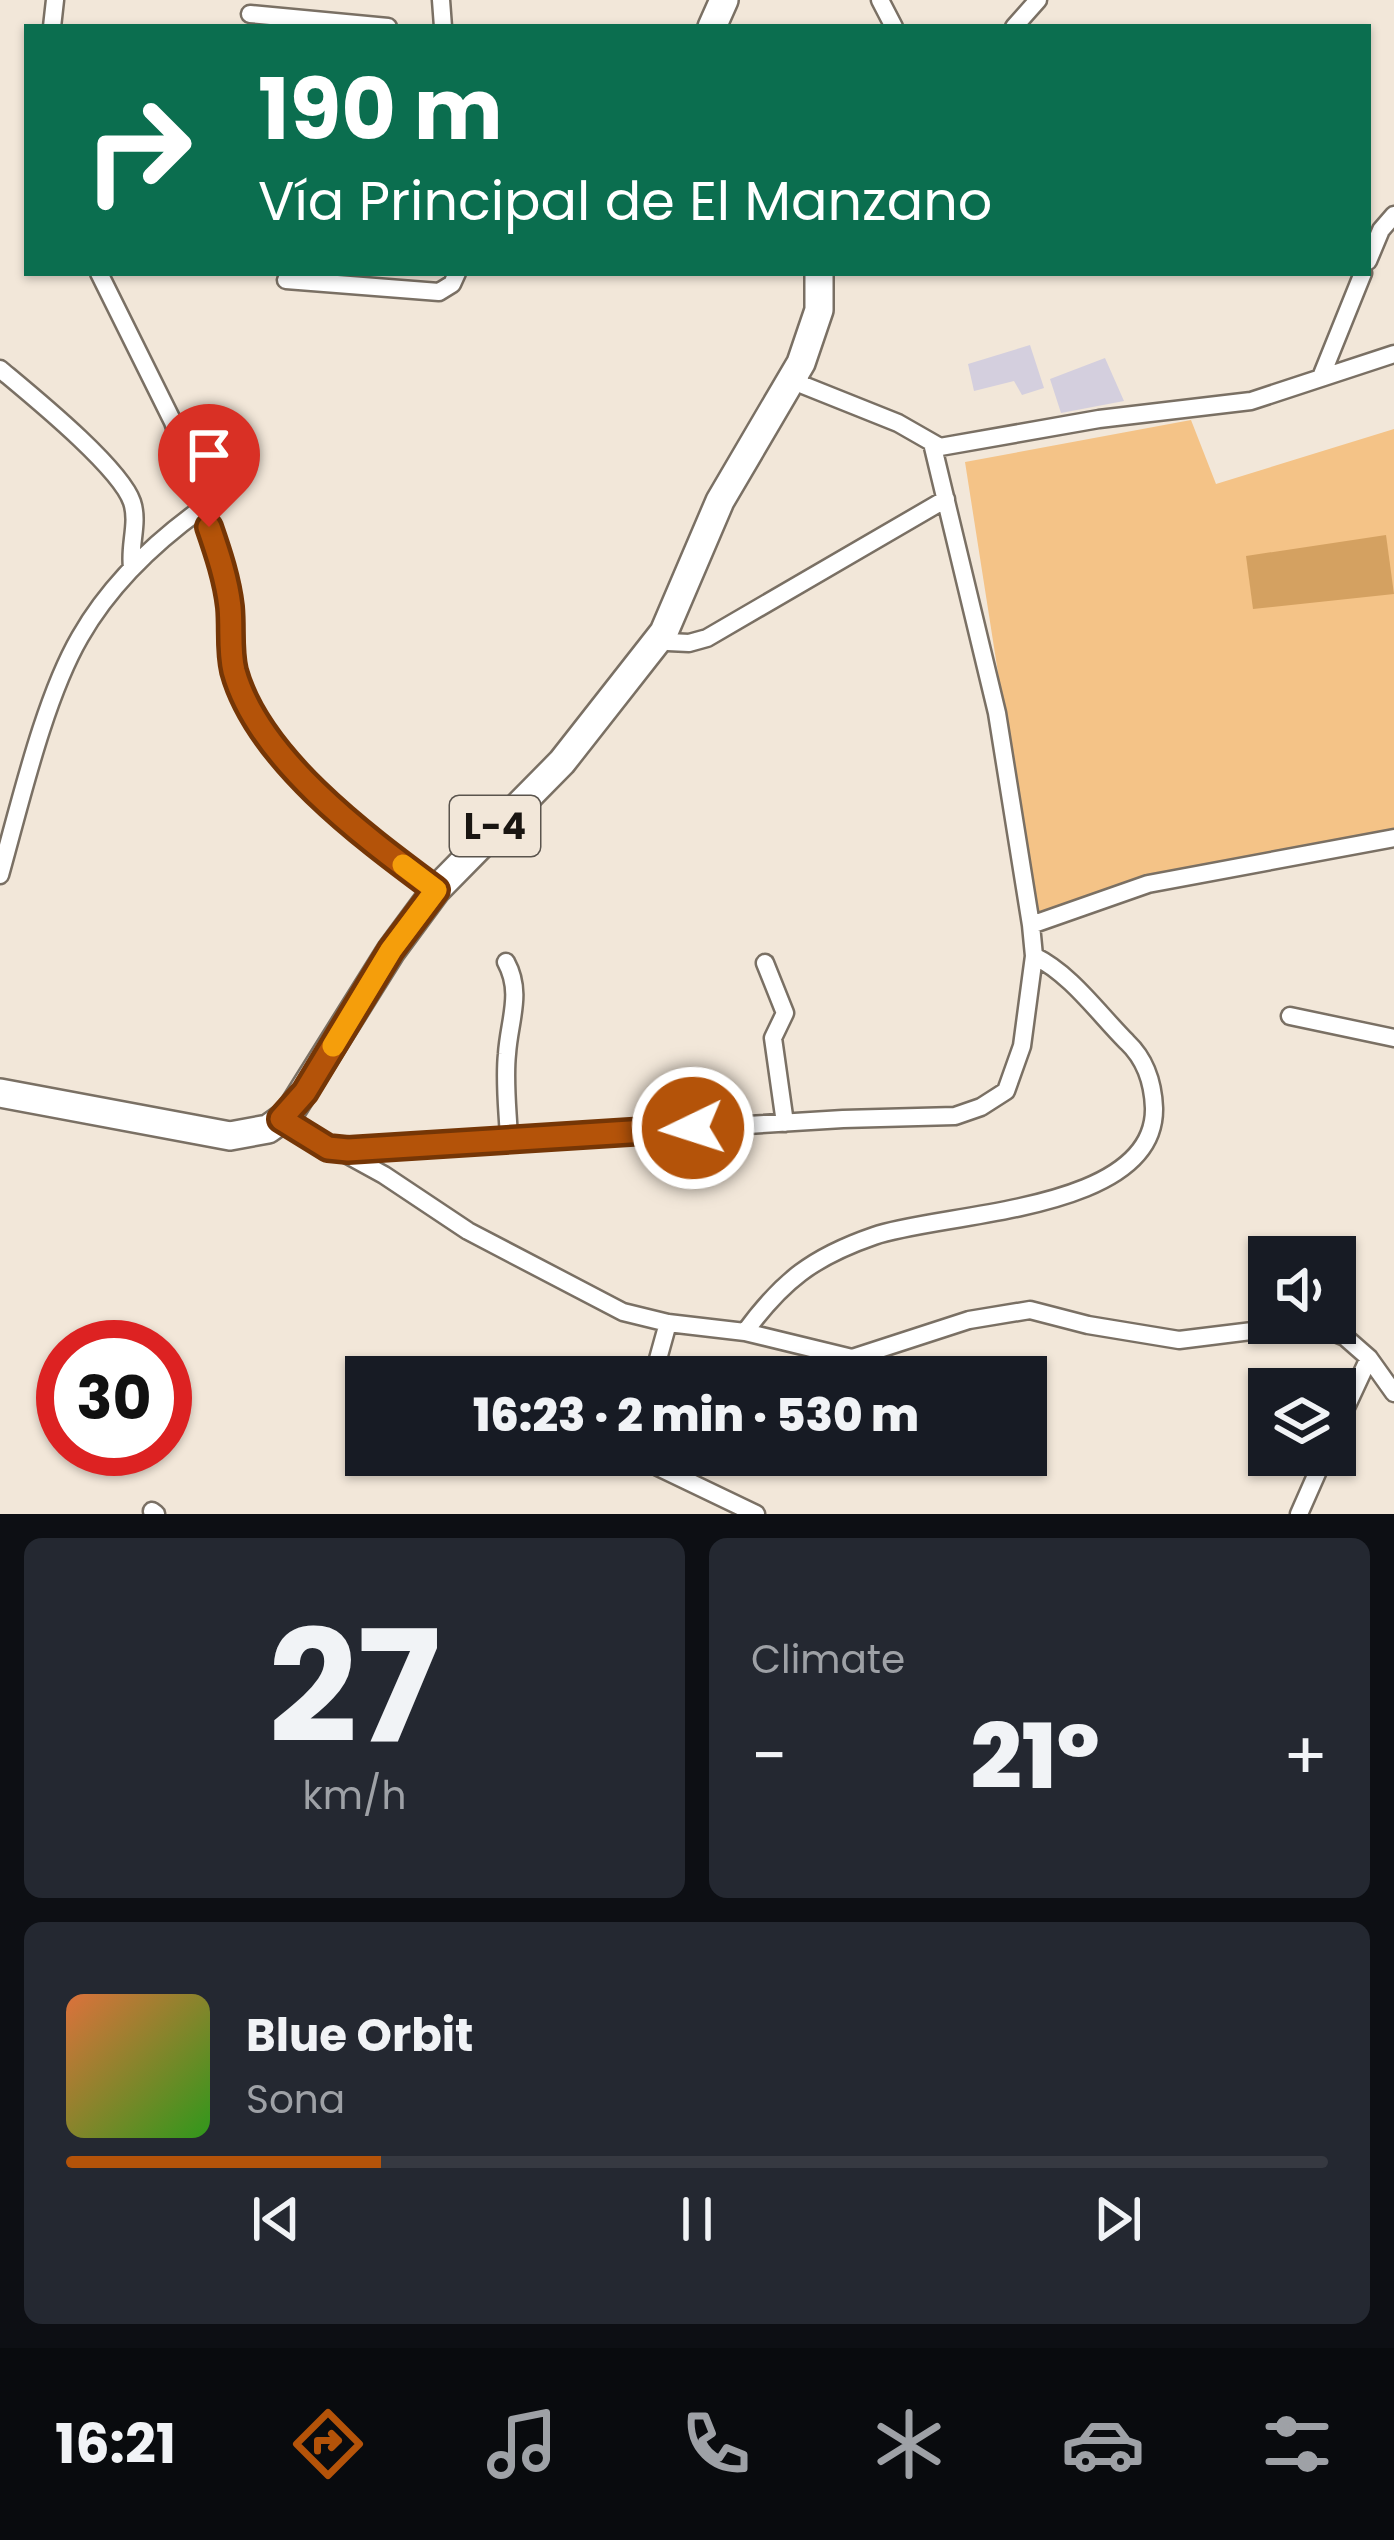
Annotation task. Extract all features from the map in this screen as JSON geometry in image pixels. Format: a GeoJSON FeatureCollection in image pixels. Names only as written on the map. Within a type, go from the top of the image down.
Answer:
{"type":"FeatureCollection","features":[{"type":"Feature","properties":{"kind":"main road","name":"L-4"},"geometry":{"type":"LineString","coordinates":[[281,1119],[305,1092],[391,950],[436,890],[562,762],[664,632],[720,501],[801,363],[819,310],[820,276]]}},
{"type":"Feature","properties":{"kind":"main road"},"geometry":{"type":"LineString","coordinates":[[0,1093],[230,1136],[268,1129],[281,1119]]}},
{"type":"Feature","properties":{"kind":"street"},"geometry":{"type":"LineString","coordinates":[[1017,24],[1037,0]]}},
{"type":"Feature","properties":{"kind":"street"},"geometry":{"type":"LineString","coordinates":[[250,14],[356,24]]}},
{"type":"Feature","properties":{"kind":"street"},"geometry":{"type":"LineString","coordinates":[[1371,254],[1394,215]]}},
{"type":"Feature","properties":{"kind":"street"},"geometry":{"type":"LineString","coordinates":[[100,276],[124,331],[165,403],[222,565],[232,664],[251,715],[346,823],[436,890]]}},
{"type":"Feature","properties":{"kind":"street"},"geometry":{"type":"LineString","coordinates":[[286,280],[439,292],[456,276]]}},
{"type":"Feature","properties":{"kind":"street"},"geometry":{"type":"LineString","coordinates":[[1322,377],[1362,276]]}},
{"type":"Feature","properties":{"kind":"street"},"geometry":{"type":"LineString","coordinates":[[801,363],[794,375],[803,385],[898,423],[940,447],[1099,418],[1251,400],[1394,354]]}},
{"type":"Feature","properties":{"kind":"street"},"geometry":{"type":"LineString","coordinates":[[0,369],[97,455],[123,487],[134,511],[132,567]]}},
{"type":"Feature","properties":{"kind":"street"},"geometry":{"type":"LineString","coordinates":[[328,1148],[955,1116],[1006,1091],[1022,1046],[1034,956],[1031,925],[997,713],[932,443]]}},
{"type":"Feature","properties":{"kind":"street"},"geometry":{"type":"LineString","coordinates":[[664,632],[668,642],[707,638],[946,499]]}},
{"type":"Feature","properties":{"kind":"street"},"geometry":{"type":"LineString","coordinates":[[0,875],[59,685],[80,636],[132,567],[201,509]]}},
{"type":"Feature","properties":{"kind":"street"},"geometry":{"type":"LineString","coordinates":[[1031,925],[1148,884],[1394,838]]}},
{"type":"Feature","properties":{"kind":"street"},"geometry":{"type":"LineString","coordinates":[[745,1333],[791,1276],[829,1256],[874,1235],[1030,1208],[1068,1196],[1127,1162],[1145,1143],[1154,1124],[1154,1095],[1139,1054],[1056,966],[1034,956]]}},
{"type":"Feature","properties":{"kind":"street"},"geometry":{"type":"LineString","coordinates":[[506,962],[516,994],[506,1056],[509,1140]]}},
{"type":"Feature","properties":{"kind":"street"},"geometry":{"type":"LineString","coordinates":[[765,963],[784,1013],[773,1038],[785,1123]]}},
{"type":"Feature","properties":{"kind":"street"},"geometry":{"type":"LineString","coordinates":[[1290,1016],[1394,1038]]}},
{"type":"Feature","properties":{"kind":"street"},"geometry":{"type":"LineString","coordinates":[[281,1119],[384,1175],[468,1231],[623,1312],[852,1358],[969,1320],[1030,1310],[1179,1340],[1318,1326],[1345,1336],[1392,1386]]}},
{"type":"Feature","properties":{"kind":"street"},"geometry":{"type":"LineString","coordinates":[[659,1356],[668,1322]]}},
{"type":"Feature","properties":{"kind":"street"},"geometry":{"type":"LineString","coordinates":[[1356,1386],[1369,1358]]}},
{"type":"Feature","properties":{"kind":"street"},"geometry":{"type":"LineString","coordinates":[[677,1476],[756,1514]]}},
{"type":"Feature","properties":{"kind":"street"},"geometry":{"type":"LineString","coordinates":[[1299,1514],[1315,1476]]}},
{"type":"Feature","properties":{"kind":"shaded area"},"geometry":{"type":"Polygon","coordinates":[[[1191,420],[1216,484],[1394,429],[1394,837],[1306,850],[1028,922],[1022,826],[965,462],[1191,420]]]}},
{"type":"Feature","properties":{"kind":"shaded area"},"geometry":{"type":"Polygon","coordinates":[[[1386,535],[1394,594],[1253,609],[1246,556],[1386,535]]]}},
{"type":"Feature","properties":{"kind":"building"},"geometry":{"type":"Polygon","coordinates":[[[1030,345],[1044,388],[1022,395],[1014,381],[974,391],[968,364],[1030,345]]]}},
{"type":"Feature","properties":{"kind":"building"},"geometry":{"type":"Polygon","coordinates":[[[1105,358],[1124,401],[1061,413],[1050,379],[1105,358]]]}},
{"type":"Feature","properties":{"kind":"slow traffic"},"geometry":{"type":"LineString","coordinates":[[333,1046],[391,950],[436,890],[403,865]]}},
{"type":"Feature","properties":{"kind":"route"},"geometry":{"type":"LineString","coordinates":[[209,527],[230,610],[232,664],[251,715],[346,823],[436,890],[391,950],[305,1092],[281,1119],[328,1148],[348,1150],[693,1128]]}}]}
